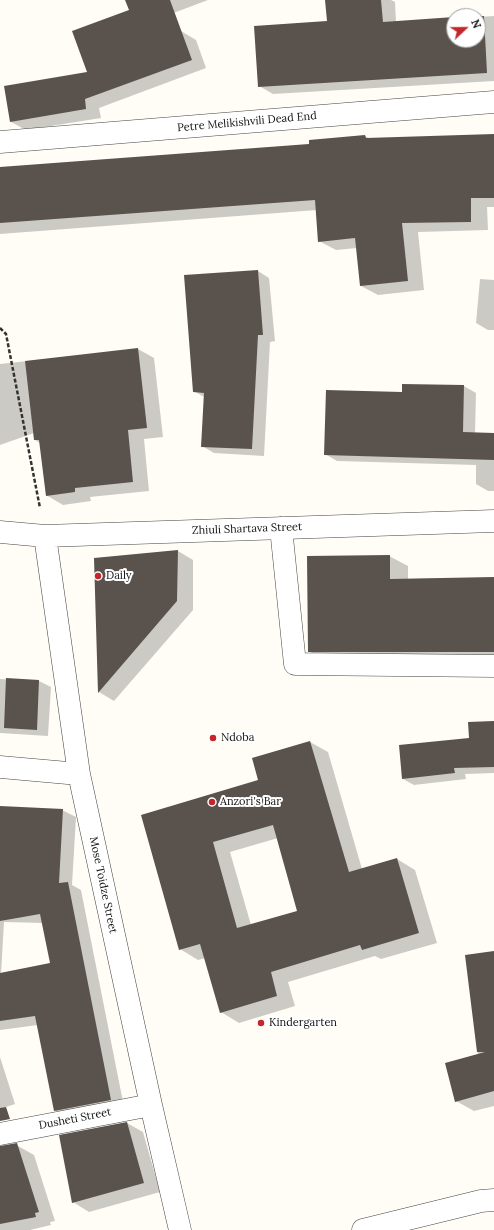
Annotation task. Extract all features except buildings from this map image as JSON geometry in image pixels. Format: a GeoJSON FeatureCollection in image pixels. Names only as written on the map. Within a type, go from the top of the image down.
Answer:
{"type":"FeatureCollection","features":[{"type":"Feature","properties":{"kind":"street","name":"Petre Melikishvili Dead End"},"geometry":{"type":"LineString","coordinates":[[0,142],[494,102]]}},
{"type":"Feature","properties":{"kind":"street","name":"Zhiuli Shartava Street"},"geometry":{"type":"LineString","coordinates":[[0,532],[45,536],[494,521]]}},
{"type":"Feature","properties":{"kind":"street"},"geometry":{"type":"LineString","coordinates":[[281,528],[294,664],[494,666]]}},
{"type":"Feature","properties":{"kind":"street","name":"Mose Toidze Street"},"geometry":{"type":"LineString","coordinates":[[45,536],[78,774],[180,1230]]}},
{"type":"Feature","properties":{"kind":"street"},"geometry":{"type":"LineString","coordinates":[[0,767],[78,774]]}},
{"type":"Feature","properties":{"kind":"street","name":"Dusheti Street"},"geometry":{"type":"LineString","coordinates":[[0,1134],[151,1105]]}},
{"type":"Feature","properties":{"kind":"street"},"geometry":{"type":"LineString","coordinates":[[363,1230],[481,1201],[494,1200]]}},
{"type":"Feature","properties":{"kind":"path"},"geometry":{"type":"LineString","coordinates":[[0,328],[6,334],[45,536]]}},
{"type":"Feature","properties":{"kind":"place","name":"Daily"},"geometry":{"type":"Point","coordinates":[98,576]}},
{"type":"Feature","properties":{"kind":"place","name":"Ndoba"},"geometry":{"type":"Point","coordinates":[213,738]}},
{"type":"Feature","properties":{"kind":"place","name":"Anzori's Bar"},"geometry":{"type":"Point","coordinates":[212,802]}},
{"type":"Feature","properties":{"kind":"place","name":"Kindergarten"},"geometry":{"type":"Point","coordinates":[261,1023]}}]}
